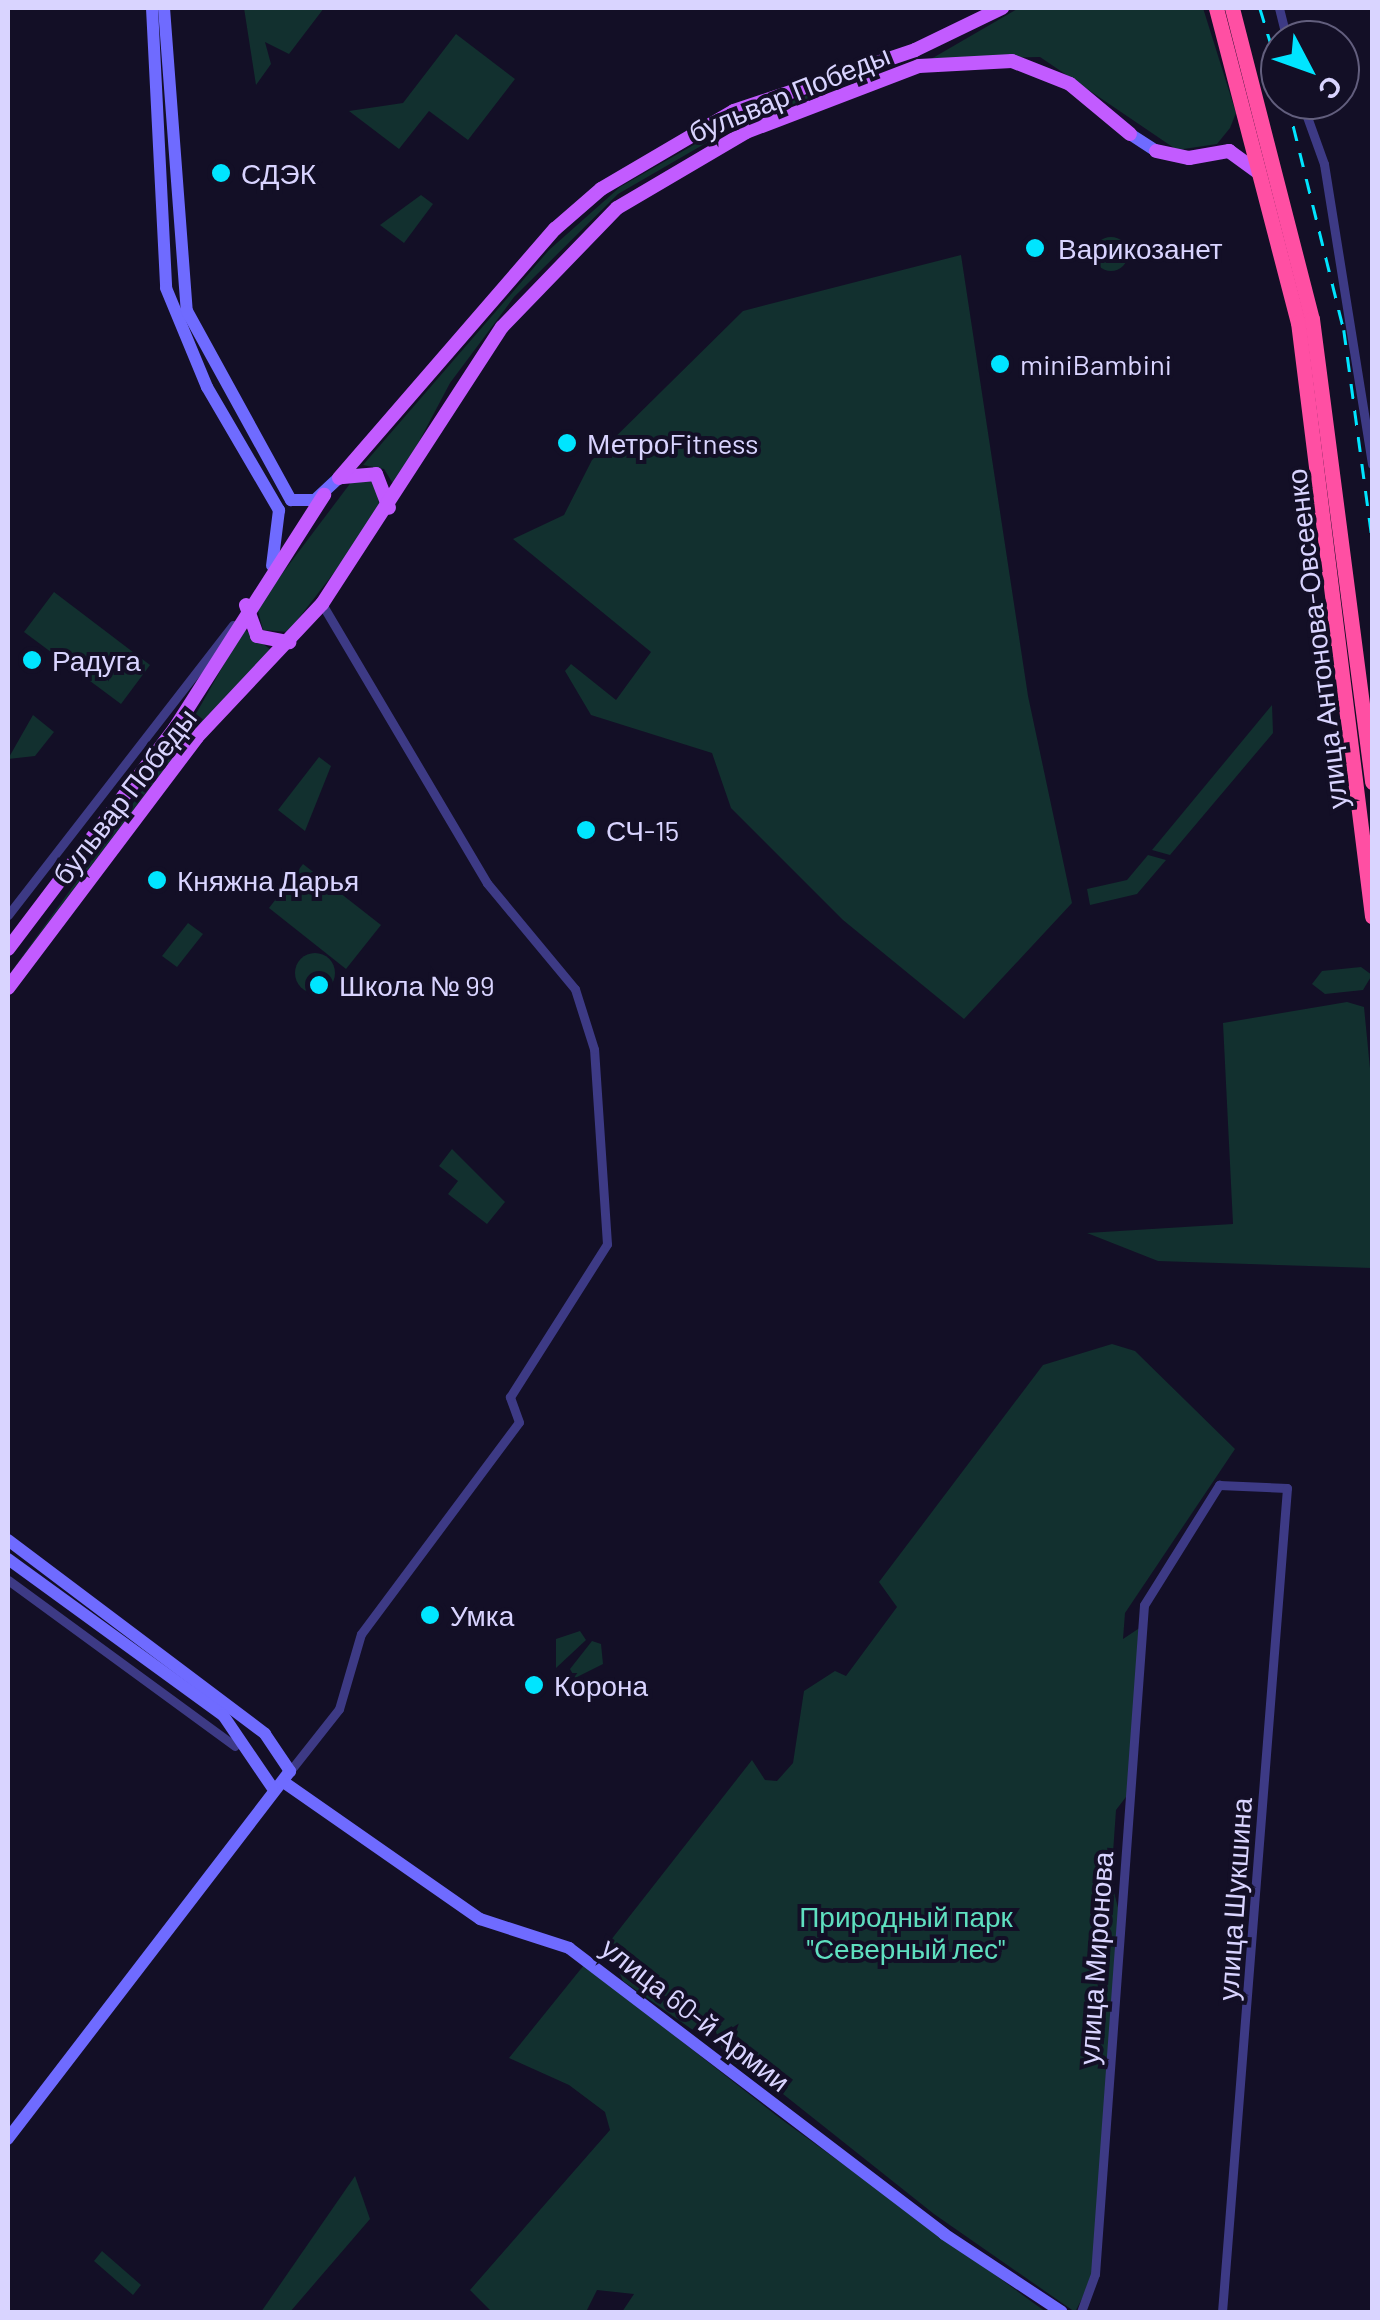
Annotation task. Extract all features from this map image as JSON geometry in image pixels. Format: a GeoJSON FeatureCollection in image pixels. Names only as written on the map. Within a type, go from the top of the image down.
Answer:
{"type":"FeatureCollection","features":[{"type":"Feature","properties":{"kind":"highway","name":"улица Антонова-Овсеенко"},"geometry":{"type":"LineString","coordinates":[[1216,8],[1262,141],[1267,187],[1310,395],[1369,779]]}},
{"type":"Feature","properties":{"kind":"highway","name":"улица Антонова-Овсеенко"},"geometry":{"type":"LineString","coordinates":[[1232,8],[1325,394],[1369,779],[1372,916]]}},
{"type":"Feature","properties":{"kind":"main road","name":"бульвар Победы"},"geometry":{"type":"LineString","coordinates":[[339,478],[555,229],[601,189],[734,110],[922,47],[1002,8]]}},
{"type":"Feature","properties":{"kind":"main road"},"geometry":{"type":"LineString","coordinates":[[922,47],[926,65]]}},
{"type":"Feature","properties":{"kind":"main road","name":"бульвар Победы"},"geometry":{"type":"LineString","coordinates":[[8,988],[198,738],[322,604],[388,514],[502,327],[618,208],[746,132],[926,65],[1012,61],[1070,84],[1130,134]]}},
{"type":"Feature","properties":{"kind":"main road","name":"бульвар Победы"},"geometry":{"type":"LineString","coordinates":[[1156,151],[1189,158],[1262,141]]}},
{"type":"Feature","properties":{"kind":"main road"},"geometry":{"type":"LineString","coordinates":[[1231,150],[1267,187]]}},
{"type":"Feature","properties":{"kind":"main road"},"geometry":{"type":"LineString","coordinates":[[339,478],[376,474],[389,488],[388,514]]}},
{"type":"Feature","properties":{"kind":"main road","name":"бульвар Победы"},"geometry":{"type":"LineString","coordinates":[[8,949],[175,728],[233,625],[324,496]]}},
{"type":"Feature","properties":{"kind":"main road"},"geometry":{"type":"LineString","coordinates":[[246,605],[258,636],[289,642]]}},
{"type":"Feature","properties":{"kind":"street"},"geometry":{"type":"LineString","coordinates":[[152,8],[166,288],[196,367],[280,510],[272,566]]}},
{"type":"Feature","properties":{"kind":"street"},"geometry":{"type":"LineString","coordinates":[[164,8],[176,266],[187,312],[290,500],[324,496]]}},
{"type":"Feature","properties":{"kind":"street"},"geometry":{"type":"LineString","coordinates":[[1308,120],[1324,164],[1372,464]]}},
{"type":"Feature","properties":{"kind":"street","name":"бульвар Победы"},"geometry":{"type":"LineString","coordinates":[[1130,134],[1156,151]]}},
{"type":"Feature","properties":{"kind":"street","name":"бульвар Победы"},"geometry":{"type":"LineString","coordinates":[[324,496],[339,478]]}},
{"type":"Feature","properties":{"kind":"street"},"geometry":{"type":"LineString","coordinates":[[8,2139],[339,1709],[361,1634],[519,1422],[510,1397],[607,1244],[594,1050],[574,989],[487,883],[322,604]]}},
{"type":"Feature","properties":{"kind":"street"},"geometry":{"type":"LineString","coordinates":[[8,916],[233,625]]}},
{"type":"Feature","properties":{"kind":"street","name":"улица Миронова"},"geometry":{"type":"LineString","coordinates":[[1081,2312],[1095,2274],[1144,1605],[1220,1485],[1288,1488]]}},
{"type":"Feature","properties":{"kind":"street","name":"улица Шукшина"},"geometry":{"type":"LineString","coordinates":[[1222,2311],[1288,1488]]}},
{"type":"Feature","properties":{"kind":"street"},"geometry":{"type":"LineString","coordinates":[[8,1540],[265,1734],[282,1780]]}},
{"type":"Feature","properties":{"kind":"street","name":"улица 60-й Армии"},"geometry":{"type":"LineString","coordinates":[[8,1559],[223,1715],[237,1744],[282,1780],[480,1919],[569,1948],[944,2234],[1062,2312]]}},
{"type":"Feature","properties":{"kind":"street"},"geometry":{"type":"LineString","coordinates":[[8,1580],[237,1744],[265,1734]]}},
{"type":"Feature","properties":{"kind":"green space"},"geometry":{"type":"Polygon","coordinates":[[[244,8],[324,8],[289,54],[265,42],[271,64],[256,85],[244,8]]]}},
{"type":"Feature","properties":{"kind":"green space"},"geometry":{"type":"Polygon","coordinates":[[[1019,8],[1203,8],[1236,113],[1230,128],[1217,144],[1177,150],[1040,57],[931,59],[1019,8]]]}},
{"type":"Feature","properties":{"kind":"green space"},"geometry":{"type":"Polygon","coordinates":[[[456,34],[515,79],[468,140],[429,111],[399,149],[349,111],[403,103],[456,34]]]}},
{"type":"Feature","properties":{"kind":"green space"},"geometry":{"type":"Polygon","coordinates":[[[916,56],[732,128],[618,194],[514,297],[450,383],[395,487],[384,469],[363,465],[549,250],[620,187],[732,123],[916,56]]]}},
{"type":"Feature","properties":{"kind":"green space"},"geometry":{"type":"Polygon","coordinates":[[[421,195],[433,204],[404,243],[380,225],[421,195]]]}},
{"type":"Feature","properties":{"kind":"green space"},"geometry":{"type":"Polygon","coordinates":[[[1111,237],[1123,242],[1128,254],[1123,266],[1111,271],[1099,266],[1094,254],[1099,242],[1111,237]]]}},
{"type":"Feature","properties":{"kind":"green space"},"geometry":{"type":"Polygon","coordinates":[[[961,255],[1028,696],[1072,903],[964,1019],[843,920],[731,808],[712,753],[591,715],[565,671],[571,664],[616,700],[651,652],[513,539],[564,515],[592,460],[743,311],[961,255]]]}},
{"type":"Feature","properties":{"kind":"green space"},"geometry":{"type":"Polygon","coordinates":[[[352,481],[374,481],[381,512],[288,632],[263,630],[257,607],[352,481]]]}},
{"type":"Feature","properties":{"kind":"green space"},"geometry":{"type":"Polygon","coordinates":[[[54,592],[150,665],[121,704],[24,632],[54,592]]]}},
{"type":"Feature","properties":{"kind":"green space"},"geometry":{"type":"Polygon","coordinates":[[[244,629],[271,650],[192,732],[8,976],[189,726],[244,629]]]}},
{"type":"Feature","properties":{"kind":"green space"},"geometry":{"type":"Polygon","coordinates":[[[1272,705],[1273,733],[1170,855],[1152,850],[1272,705]]]}},
{"type":"Feature","properties":{"kind":"green space"},"geometry":{"type":"Polygon","coordinates":[[[33,715],[54,732],[35,756],[8,759],[33,715]]]}},
{"type":"Feature","properties":{"kind":"green space"},"geometry":{"type":"Polygon","coordinates":[[[319,757],[331,766],[305,831],[278,810],[319,757]]]}},
{"type":"Feature","properties":{"kind":"green space"},"geometry":{"type":"Polygon","coordinates":[[[1148,855],[1166,860],[1137,894],[1090,905],[1087,889],[1127,880],[1148,855]]]}},
{"type":"Feature","properties":{"kind":"green space"},"geometry":{"type":"Polygon","coordinates":[[[303,864],[381,925],[346,969],[269,908],[303,864]]]}},
{"type":"Feature","properties":{"kind":"green space"},"geometry":{"type":"Polygon","coordinates":[[[188,923],[203,934],[177,967],[162,956],[188,923]]]}},
{"type":"Feature","properties":{"kind":"green space"},"geometry":{"type":"Polygon","coordinates":[[[315,953],[329,959],[335,973],[329,987],[315,993],[301,987],[295,973],[301,959],[315,953]]]}},
{"type":"Feature","properties":{"kind":"green space"},"geometry":{"type":"Polygon","coordinates":[[[1361,967],[1372,975],[1363,990],[1325,994],[1312,984],[1322,971],[1361,967]]]}},
{"type":"Feature","properties":{"kind":"green space"},"geometry":{"type":"Polygon","coordinates":[[[1347,1002],[1364,1007],[1372,1089],[1372,1268],[1158,1261],[1087,1233],[1233,1224],[1223,1023],[1347,1002]]]}},
{"type":"Feature","properties":{"kind":"green space"},"geometry":{"type":"Polygon","coordinates":[[[452,1149],[505,1202],[487,1224],[448,1194],[458,1181],[439,1166],[452,1149]]]}},
{"type":"Feature","properties":{"kind":"green space","name":"Природный парк \"Северный лес\""},"geometry":{"type":"Polygon","coordinates":[[[1112,1344],[1135,1351],[1235,1449],[1125,1613],[1123,1639],[1141,1627],[1129,1793],[1116,1810],[1111,1881],[1120,1915],[1095,2274],[1075,2312],[934,2214],[783,2094],[788,2087],[778,2079],[771,2091],[724,2055],[715,2029],[697,2033],[623,1981],[607,1945],[752,1760],[765,1780],[777,1781],[793,1763],[804,1691],[835,1671],[846,1676],[897,1607],[879,1582],[1043,1365],[1112,1344]]]}},
{"type":"Feature","properties":{"kind":"green space"},"geometry":{"type":"Polygon","coordinates":[[[580,1631],[586,1640],[556,1668],[556,1639],[580,1631]]]}},
{"type":"Feature","properties":{"kind":"green space"},"geometry":{"type":"Polygon","coordinates":[[[592,1641],[601,1644],[603,1664],[575,1678],[570,1669],[592,1641]]]}},
{"type":"Feature","properties":{"kind":"green space"},"geometry":{"type":"Polygon","coordinates":[[[584,1965],[781,2119],[1046,2312],[622,2312],[634,2294],[597,2290],[586,2312],[492,2312],[470,2290],[610,2130],[605,2112],[569,2085],[509,2058],[584,1965]]]}},
{"type":"Feature","properties":{"kind":"green space"},"geometry":{"type":"Polygon","coordinates":[[[355,2176],[370,2219],[290,2312],[261,2312],[355,2176]]]}},
{"type":"Feature","properties":{"kind":"green space"},"geometry":{"type":"Polygon","coordinates":[[[102,2251],[141,2285],[133,2295],[94,2261],[102,2251]]]}},
{"type":"Feature","properties":{"kind":"railway"},"geometry":{"type":"LineString","coordinates":[[1260,8],[1264,20]]}},
{"type":"Feature","properties":{"kind":"railway"},"geometry":{"type":"LineString","coordinates":[[1292,120],[1344,330],[1372,537]]}},
{"type":"Feature","properties":{"kind":"place","name":"СДЭК"},"geometry":{"type":"Point","coordinates":[221,173]}},
{"type":"Feature","properties":{"kind":"place","name":"Варикозанет"},"geometry":{"type":"Point","coordinates":[1035,248]}},
{"type":"Feature","properties":{"kind":"place","name":"miniBambini"},"geometry":{"type":"Point","coordinates":[1000,364]}},
{"type":"Feature","properties":{"kind":"place","name":"МетроFitness"},"geometry":{"type":"Point","coordinates":[567,443]}},
{"type":"Feature","properties":{"kind":"place","name":"Радуга"},"geometry":{"type":"Point","coordinates":[32,660]}},
{"type":"Feature","properties":{"kind":"place","name":"СЧ-15"},"geometry":{"type":"Point","coordinates":[586,830]}},
{"type":"Feature","properties":{"kind":"place","name":"Княжна Дарья"},"geometry":{"type":"Point","coordinates":[157,880]}},
{"type":"Feature","properties":{"kind":"place","name":"Школа № 99"},"geometry":{"type":"Point","coordinates":[319,985]}},
{"type":"Feature","properties":{"kind":"place","name":"Умка"},"geometry":{"type":"Point","coordinates":[430,1615]}},
{"type":"Feature","properties":{"kind":"place","name":"Корона"},"geometry":{"type":"Point","coordinates":[534,1685]}}]}
